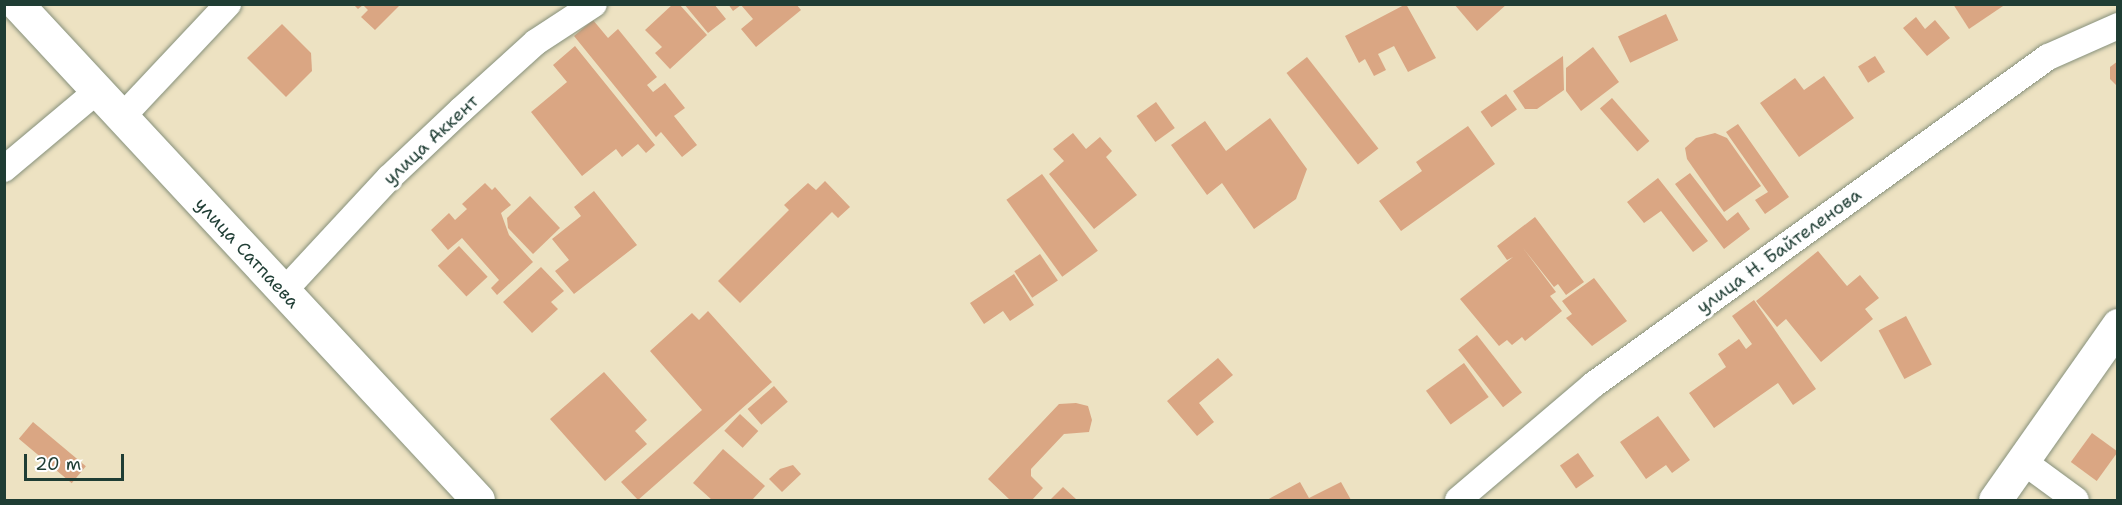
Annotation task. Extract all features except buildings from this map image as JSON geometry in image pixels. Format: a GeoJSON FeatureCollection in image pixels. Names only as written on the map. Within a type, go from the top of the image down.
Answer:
{"type":"FeatureCollection","features":[{"type":"Feature","properties":{"kind":"street","name":"улица Сатпаева"},"geometry":{"type":"LineString","coordinates":[[17,4],[478,501]]}},
{"type":"Feature","properties":{"kind":"street"},"geometry":{"type":"LineString","coordinates":[[122,117],[228,4]]}},
{"type":"Feature","properties":{"kind":"street","name":"улица Аккент"},"geometry":{"type":"LineString","coordinates":[[283,291],[389,178],[461,110],[536,42],[594,4]]}},
{"type":"Feature","properties":{"kind":"street","name":"улица Н. Байтеленова"},"geometry":{"type":"LineString","coordinates":[[1458,501],[1593,385],[2048,57],[2118,26]]}},
{"type":"Feature","properties":{"kind":"street"},"geometry":{"type":"LineString","coordinates":[[4,169],[97,91]]}},
{"type":"Feature","properties":{"kind":"street"},"geometry":{"type":"LineString","coordinates":[[1995,501],[2118,325]]}},
{"type":"Feature","properties":{"kind":"street"},"geometry":{"type":"LineString","coordinates":[[2024,462],[2076,501]]}}]}
